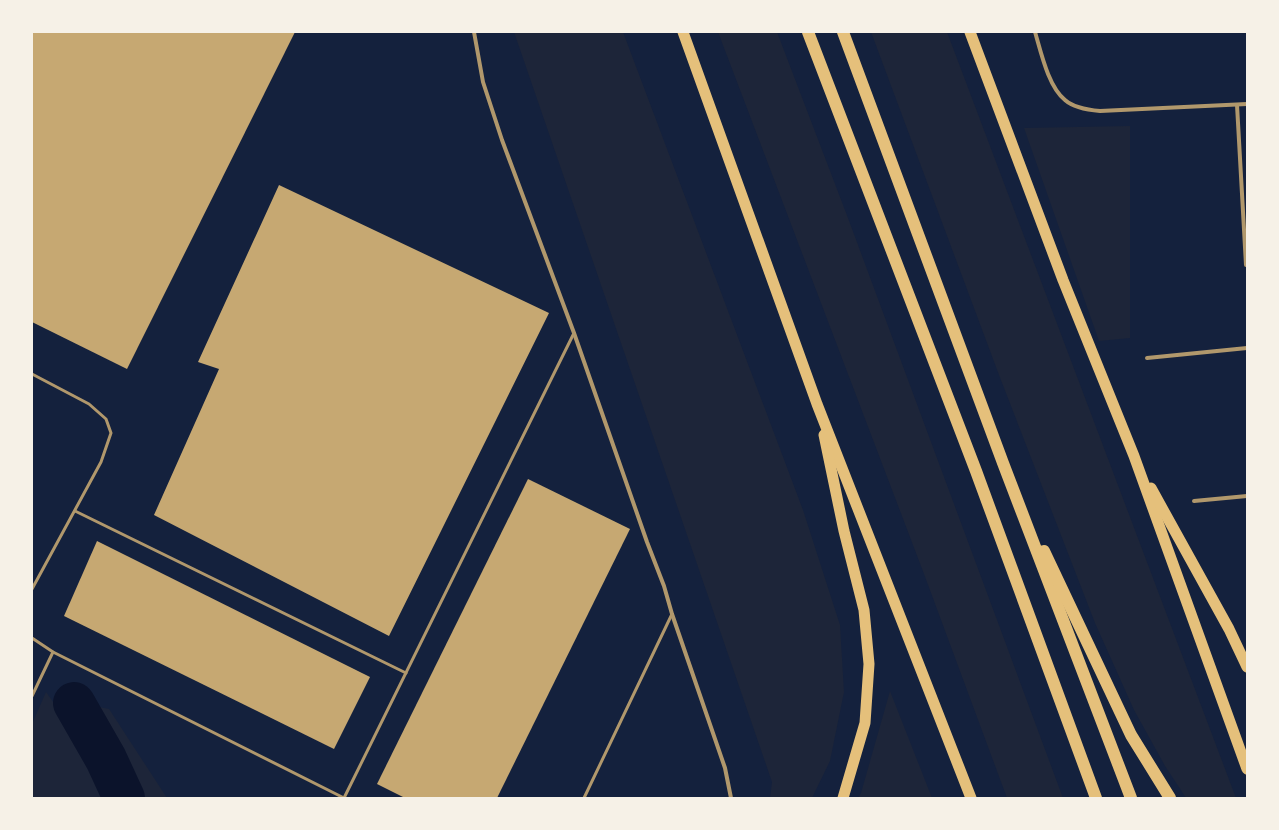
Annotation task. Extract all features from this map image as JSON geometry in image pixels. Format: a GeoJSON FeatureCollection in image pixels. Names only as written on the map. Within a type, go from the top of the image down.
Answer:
{"type":"FeatureCollection","features":[{"type":"Feature","properties":{"kind":"highway"},"geometry":{"type":"LineString","coordinates":[[683,32],[817,404],[972,798]]}},
{"type":"Feature","properties":{"kind":"highway"},"geometry":{"type":"LineString","coordinates":[[808,32],[976,471],[1096,798]]}},
{"type":"Feature","properties":{"kind":"highway"},"geometry":{"type":"LineString","coordinates":[[843,32],[1003,463],[1131,798]]}},
{"type":"Feature","properties":{"kind":"highway"},"geometry":{"type":"LineString","coordinates":[[970,32],[1063,280],[1134,456],[1247,768]]}},
{"type":"Feature","properties":{"kind":"highway"},"geometry":{"type":"LineString","coordinates":[[817,404],[844,531],[864,610],[869,664],[865,723],[842,798]]}},
{"type":"Feature","properties":{"kind":"highway"},"geometry":{"type":"LineString","coordinates":[[1134,456],[1229,629],[1247,667]]}},
{"type":"Feature","properties":{"kind":"highway"},"geometry":{"type":"LineString","coordinates":[[1003,463],[1131,734],[1170,798]]}},
{"type":"Feature","properties":{"kind":"street"},"geometry":{"type":"LineString","coordinates":[[474,32],[483,82],[502,140],[574,332],[647,542],[664,586],[672,614],[725,768],[731,798]]}},
{"type":"Feature","properties":{"kind":"street"},"geometry":{"type":"LineString","coordinates":[[1034,32],[1052,84],[1065,100],[1084,109],[1100,111],[1247,104]]}},
{"type":"Feature","properties":{"kind":"street"},"geometry":{"type":"LineString","coordinates":[[1237,105],[1246,265]]}},
{"type":"Feature","properties":{"kind":"street"},"geometry":{"type":"LineString","coordinates":[[1146,358],[1247,348]]}},
{"type":"Feature","properties":{"kind":"street"},"geometry":{"type":"LineString","coordinates":[[1194,500],[1247,496]]}},
{"type":"Feature","properties":{"kind":"lane"},"geometry":{"type":"LineString","coordinates":[[32,638],[53,652],[344,798],[574,332]]}},
{"type":"Feature","properties":{"kind":"lane"},"geometry":{"type":"LineString","coordinates":[[32,374],[89,404],[106,419],[111,433],[101,462],[32,589]]}},
{"type":"Feature","properties":{"kind":"lane"},"geometry":{"type":"LineString","coordinates":[[75,511],[406,673]]}},
{"type":"Feature","properties":{"kind":"lane"},"geometry":{"type":"LineString","coordinates":[[584,798],[672,614]]}},
{"type":"Feature","properties":{"kind":"lane"},"geometry":{"type":"LineString","coordinates":[[32,696],[53,652]]}},
{"type":"Feature","properties":{"kind":"shaded area"},"geometry":{"type":"Polygon","coordinates":[[[514,32],[623,32],[803,510],[840,625],[844,692],[830,761],[812,798],[770,798],[772,782],[514,32]]]}},
{"type":"Feature","properties":{"kind":"shaded area"},"geometry":{"type":"Polygon","coordinates":[[[718,32],[777,32],[848,218],[1063,798],[1007,798],[924,574],[718,32]]]}},
{"type":"Feature","properties":{"kind":"shaded area"},"geometry":{"type":"Polygon","coordinates":[[[871,32],[947,32],[1236,798],[1186,798],[1165,766],[1134,710],[1095,623],[999,375],[871,32]]]}},
{"type":"Feature","properties":{"kind":"shaded area"},"geometry":{"type":"Polygon","coordinates":[[[1130,126],[1130,338],[1099,341],[1024,128],[1130,126]]]}},
{"type":"Feature","properties":{"kind":"shaded area"},"geometry":{"type":"Polygon","coordinates":[[[890,691],[932,798],[858,798],[861,793],[890,691]]]}},
{"type":"Feature","properties":{"kind":"shaded area"},"geometry":{"type":"Polygon","coordinates":[[[46,692],[99,767],[113,798],[32,798],[32,724],[46,692]]]}},
{"type":"Feature","properties":{"kind":"shaded area"},"geometry":{"type":"Polygon","coordinates":[[[84,704],[109,709],[167,798],[133,798],[115,757],[84,704]]]}},
{"type":"Feature","properties":{"kind":"building"},"geometry":{"type":"Polygon","coordinates":[[[32,32],[295,32],[127,369],[32,322],[32,32]]]}},
{"type":"Feature","properties":{"kind":"building"},"geometry":{"type":"Polygon","coordinates":[[[279,185],[549,313],[389,636],[154,515],[219,369],[198,362],[279,185]]]}},
{"type":"Feature","properties":{"kind":"building"},"geometry":{"type":"Polygon","coordinates":[[[528,479],[630,529],[497,798],[405,798],[377,784],[528,479]]]}},
{"type":"Feature","properties":{"kind":"building"},"geometry":{"type":"Polygon","coordinates":[[[97,541],[370,677],[334,749],[64,616],[97,541]]]}},
{"type":"Feature","properties":{"kind":"waterway"},"geometry":{"type":"LineString","coordinates":[[74,703],[106,759],[124,798]]}}]}
